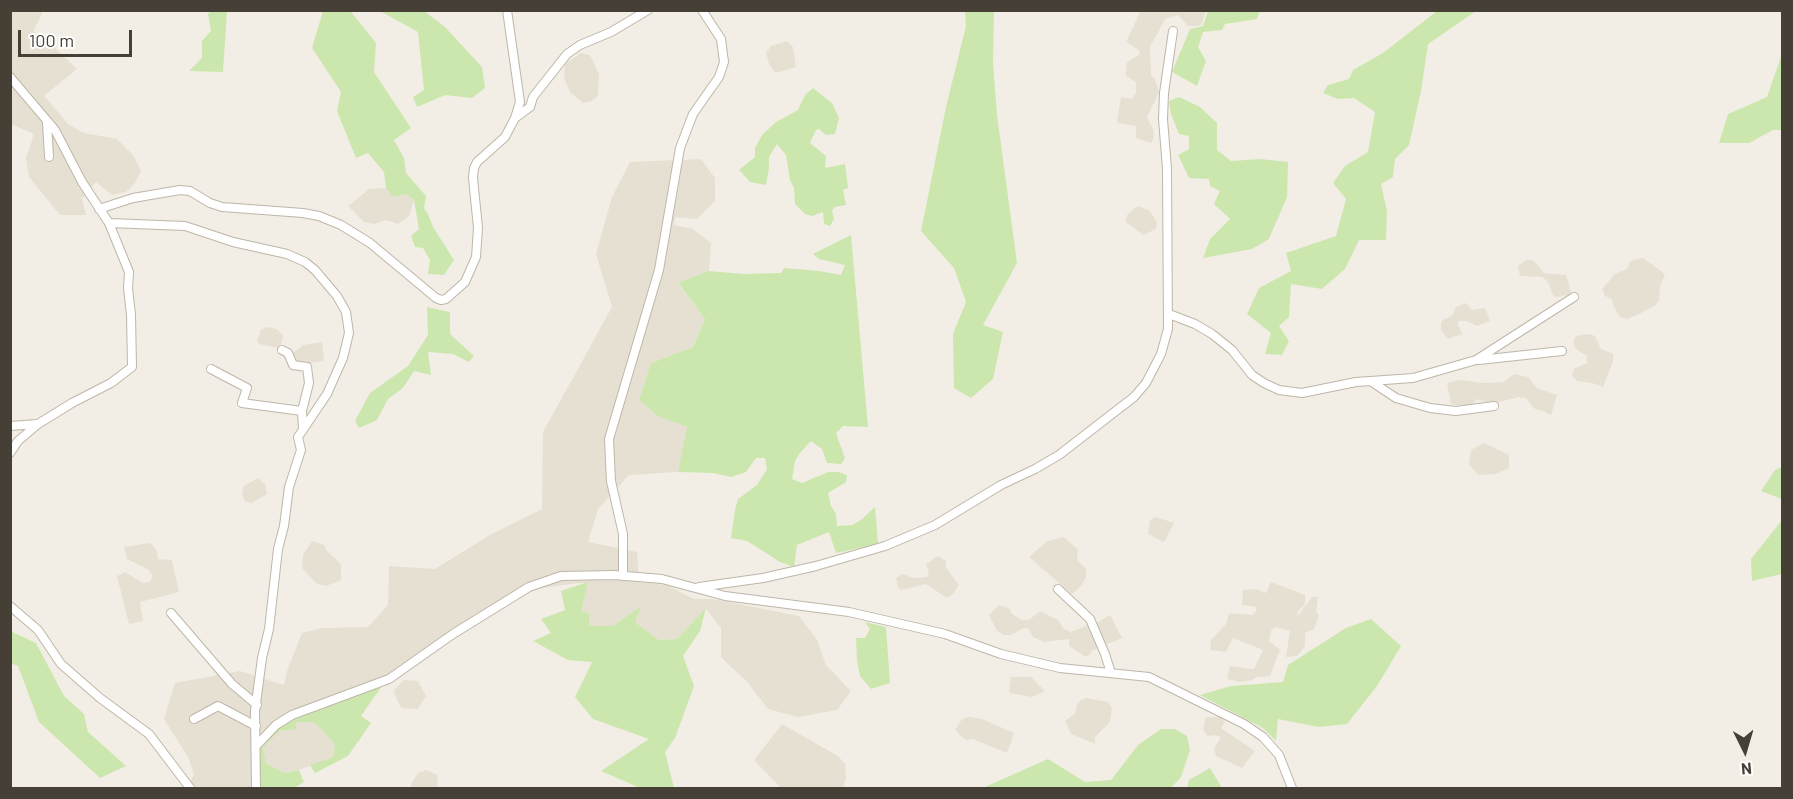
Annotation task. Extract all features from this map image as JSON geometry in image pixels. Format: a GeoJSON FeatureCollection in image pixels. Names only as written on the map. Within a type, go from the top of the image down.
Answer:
{"type":"FeatureCollection","features":[{"type":"Feature","properties":{"kind":"street"},"geometry":{"type":"LineString","coordinates":[[99,209],[133,198],[180,190],[190,191],[222,207],[319,216],[341,225],[370,243],[436,298],[446,299],[465,282],[476,256],[478,228],[474,168],[483,156],[505,136],[515,118],[520,102],[508,31],[507,10]]}},
{"type":"Feature","properties":{"kind":"street"},"geometry":{"type":"LineString","coordinates":[[515,118],[530,106],[540,88],[567,54],[648,10]]}},
{"type":"Feature","properties":{"kind":"street"},"geometry":{"type":"LineString","coordinates":[[623,576],[623,534],[611,481],[609,439],[659,270],[675,169],[683,137],[693,114],[719,77],[724,62],[724,46],[702,10]]}},
{"type":"Feature","properties":{"kind":"street"},"geometry":{"type":"LineString","coordinates":[[695,588],[792,572],[885,546],[935,525],[1001,485],[1035,470],[1059,455],[1134,397],[1146,383],[1161,354],[1166,340],[1169,314],[1166,142],[1163,119],[1164,93],[1173,31]]}},
{"type":"Feature","properties":{"kind":"street"},"geometry":{"type":"LineString","coordinates":[[10,77],[55,130],[109,223],[129,272],[132,367],[111,383],[38,424],[18,441],[10,453]]}},
{"type":"Feature","properties":{"kind":"street"},"geometry":{"type":"LineString","coordinates":[[47,121],[50,157]]}},
{"type":"Feature","properties":{"kind":"street"},"geometry":{"type":"LineString","coordinates":[[109,223],[170,224],[287,254],[305,262],[324,280],[346,312],[348,343],[327,394],[298,437],[301,450],[289,487],[284,526],[278,549],[269,629],[262,658],[256,726],[256,789]]}},
{"type":"Feature","properties":{"kind":"street"},"geometry":{"type":"LineString","coordinates":[[1476,360],[1574,297]]}},
{"type":"Feature","properties":{"kind":"street"},"geometry":{"type":"LineString","coordinates":[[1169,314],[1195,324],[1212,334],[1232,350],[1252,375],[1279,390],[1302,393],[1337,385],[1413,378],[1476,360],[1562,351]]}},
{"type":"Feature","properties":{"kind":"street"},"geometry":{"type":"LineString","coordinates":[[282,350],[288,353],[293,365],[307,367],[309,382],[302,411],[303,430]]}},
{"type":"Feature","properties":{"kind":"street"},"geometry":{"type":"LineString","coordinates":[[211,369],[247,388],[242,402],[302,411]]}},
{"type":"Feature","properties":{"kind":"street"},"geometry":{"type":"LineString","coordinates":[[1372,381],[1396,398],[1430,408],[1456,411],[1494,406]]}},
{"type":"Feature","properties":{"kind":"street"},"geometry":{"type":"LineString","coordinates":[[10,426],[38,424]]}},
{"type":"Feature","properties":{"kind":"street"},"geometry":{"type":"LineString","coordinates":[[256,746],[276,725],[292,715],[390,679],[453,634],[529,587],[561,576],[623,576],[662,579],[724,596],[849,612],[938,632],[990,651],[1060,668],[1149,676],[1244,724],[1263,737],[1279,755],[1292,789]]}},
{"type":"Feature","properties":{"kind":"street"},"geometry":{"type":"LineString","coordinates":[[1058,589],[1090,619],[1111,673]]}},
{"type":"Feature","properties":{"kind":"street"},"geometry":{"type":"LineString","coordinates":[[10,606],[38,630],[61,664],[100,698],[149,734],[190,789]]}},
{"type":"Feature","properties":{"kind":"street"},"geometry":{"type":"LineString","coordinates":[[171,613],[232,684],[257,705]]}},
{"type":"Feature","properties":{"kind":"street"},"geometry":{"type":"LineString","coordinates":[[194,718],[218,706],[256,726]]}},
{"type":"Feature","properties":{"kind":"shaded area"},"geometry":{"type":"Polygon","coordinates":[[[10,11],[43,11],[34,30],[39,41],[54,47],[77,69],[44,96],[68,124],[84,133],[117,139],[133,155],[141,171],[134,184],[126,192],[112,195],[96,182],[82,199],[86,215],[60,215],[29,177],[26,158],[34,134],[11,124],[10,11]]]}},
{"type":"Feature","properties":{"kind":"shaded area"},"geometry":{"type":"Polygon","coordinates":[[[1139,11],[1206,11],[1201,25],[1198,26],[1188,26],[1178,15],[1165,19],[1150,47],[1151,75],[1155,79],[1159,92],[1147,117],[1153,129],[1154,136],[1151,143],[1136,138],[1136,126],[1117,123],[1121,97],[1132,99],[1136,93],[1136,82],[1126,76],[1127,62],[1139,55],[1140,51],[1126,42],[1139,11]]]}},
{"type":"Feature","properties":{"kind":"shaded area"},"geometry":{"type":"Polygon","coordinates":[[[787,41],[793,47],[796,67],[775,73],[766,53],[771,46],[787,41]]]}},
{"type":"Feature","properties":{"kind":"shaded area"},"geometry":{"type":"Polygon","coordinates":[[[581,53],[590,55],[599,74],[598,96],[592,101],[583,103],[570,92],[564,78],[565,64],[581,53]]]}},
{"type":"Feature","properties":{"kind":"shaded area"},"geometry":{"type":"Polygon","coordinates":[[[701,159],[715,178],[715,201],[697,219],[675,217],[674,225],[693,229],[711,243],[709,271],[678,284],[705,319],[693,347],[651,363],[658,416],[688,427],[678,472],[629,475],[598,509],[588,542],[637,552],[639,582],[667,585],[694,599],[713,599],[799,616],[817,640],[826,665],[851,691],[837,710],[798,717],[768,709],[748,683],[721,657],[721,628],[706,609],[677,639],[659,640],[635,622],[640,607],[613,626],[589,626],[580,613],[588,583],[578,583],[530,590],[402,670],[262,738],[258,788],[187,788],[194,774],[188,757],[164,719],[175,683],[240,671],[284,685],[302,633],[322,628],[368,627],[388,605],[389,566],[435,569],[490,535],[542,509],[543,432],[612,307],[596,254],[612,197],[630,162],[701,159]]]}},
{"type":"Feature","properties":{"kind":"shaded area"},"geometry":{"type":"Polygon","coordinates":[[[386,188],[393,197],[406,194],[414,200],[409,216],[398,224],[386,220],[374,224],[364,222],[348,206],[369,189],[386,188]]]}},
{"type":"Feature","properties":{"kind":"shaded area"},"geometry":{"type":"Polygon","coordinates":[[[1138,206],[1150,211],[1157,222],[1156,229],[1143,235],[1126,222],[1127,215],[1138,206]]]}},
{"type":"Feature","properties":{"kind":"shaded area"},"geometry":{"type":"Polygon","coordinates":[[[1643,258],[1665,274],[1660,286],[1659,300],[1655,306],[1635,316],[1627,319],[1620,317],[1612,299],[1605,296],[1602,289],[1615,274],[1628,268],[1630,261],[1643,258]]]}},
{"type":"Feature","properties":{"kind":"shaded area"},"geometry":{"type":"Polygon","coordinates":[[[1526,260],[1533,260],[1544,273],[1566,275],[1571,292],[1569,295],[1555,297],[1548,282],[1542,277],[1520,276],[1518,266],[1526,260]]]}},
{"type":"Feature","properties":{"kind":"shaded area"},"geometry":{"type":"Polygon","coordinates":[[[1466,303],[1472,310],[1485,308],[1490,321],[1477,326],[1467,321],[1459,321],[1462,334],[1448,339],[1441,330],[1441,323],[1452,316],[1456,307],[1466,303]]]}},
{"type":"Feature","properties":{"kind":"shaded area"},"geometry":{"type":"Polygon","coordinates":[[[266,327],[277,329],[283,336],[280,348],[259,344],[257,340],[261,330],[266,327]]]}},
{"type":"Feature","properties":{"kind":"shaded area"},"geometry":{"type":"Polygon","coordinates":[[[1589,334],[1595,336],[1601,349],[1613,354],[1613,361],[1603,387],[1577,381],[1572,375],[1574,369],[1587,363],[1587,356],[1576,349],[1573,342],[1576,336],[1589,334]]]}},
{"type":"Feature","properties":{"kind":"shaded area"},"geometry":{"type":"Polygon","coordinates":[[[322,342],[324,361],[309,363],[302,371],[292,354],[303,345],[322,342]]]}},
{"type":"Feature","properties":{"kind":"shaded area"},"geometry":{"type":"Polygon","coordinates":[[[1514,374],[1528,377],[1537,388],[1557,395],[1551,415],[1535,409],[1526,398],[1519,397],[1491,404],[1477,399],[1472,405],[1451,404],[1447,383],[1460,380],[1483,383],[1504,382],[1514,374]]]}},
{"type":"Feature","properties":{"kind":"shaded area"},"geometry":{"type":"Polygon","coordinates":[[[1484,443],[1509,455],[1509,468],[1495,474],[1478,475],[1469,464],[1471,450],[1484,443]]]}},
{"type":"Feature","properties":{"kind":"shaded area"},"geometry":{"type":"Polygon","coordinates":[[[258,478],[265,484],[267,494],[251,503],[245,501],[242,494],[244,486],[258,478]]]}},
{"type":"Feature","properties":{"kind":"shaded area"},"geometry":{"type":"Polygon","coordinates":[[[1156,517],[1174,523],[1164,542],[1148,534],[1150,520],[1156,517]]]}},
{"type":"Feature","properties":{"kind":"shaded area"},"geometry":{"type":"Polygon","coordinates":[[[1064,537],[1078,550],[1077,560],[1086,569],[1086,577],[1081,586],[1072,594],[1029,557],[1047,541],[1064,537]]]}},
{"type":"Feature","properties":{"kind":"shaded area"},"geometry":{"type":"Polygon","coordinates":[[[312,541],[324,545],[341,564],[341,580],[326,586],[317,584],[302,568],[303,555],[312,541]]]}},
{"type":"Feature","properties":{"kind":"shaded area"},"geometry":{"type":"Polygon","coordinates":[[[150,543],[156,549],[158,559],[172,560],[179,592],[140,602],[143,621],[129,624],[117,576],[125,572],[143,583],[150,582],[153,576],[149,570],[127,559],[124,547],[150,543]]]}},
{"type":"Feature","properties":{"kind":"shaded area"},"geometry":{"type":"Polygon","coordinates":[[[938,556],[946,561],[946,568],[959,585],[953,594],[947,598],[926,584],[901,590],[898,588],[896,578],[903,574],[913,578],[927,577],[929,574],[926,564],[938,556]]]}},
{"type":"Feature","properties":{"kind":"shaded area"},"geometry":{"type":"Polygon","coordinates":[[[1271,582],[1305,595],[1305,604],[1298,611],[1297,617],[1312,597],[1318,597],[1316,612],[1319,615],[1314,629],[1305,633],[1305,646],[1297,656],[1286,657],[1290,631],[1275,627],[1271,631],[1269,641],[1280,650],[1270,676],[1240,682],[1227,679],[1230,666],[1254,669],[1263,650],[1233,638],[1226,652],[1210,650],[1211,640],[1226,624],[1229,613],[1253,615],[1256,611],[1257,607],[1242,605],[1243,590],[1256,589],[1266,593],[1271,582]]]}},
{"type":"Feature","properties":{"kind":"shaded area"},"geometry":{"type":"Polygon","coordinates":[[[999,605],[1009,608],[1012,614],[1022,620],[1029,620],[1040,611],[1058,620],[1064,629],[1070,632],[1110,615],[1122,638],[1084,656],[1069,646],[1069,639],[1044,642],[1033,637],[1028,628],[1011,635],[1004,635],[997,631],[989,615],[999,605]]]}},
{"type":"Feature","properties":{"kind":"shaded area"},"geometry":{"type":"Polygon","coordinates":[[[1011,677],[1031,677],[1045,691],[1032,697],[1009,693],[1011,677]]]}},
{"type":"Feature","properties":{"kind":"shaded area"},"geometry":{"type":"Polygon","coordinates":[[[404,680],[418,681],[426,696],[418,709],[402,708],[397,700],[394,690],[404,680]]]}},
{"type":"Feature","properties":{"kind":"shaded area"},"geometry":{"type":"Polygon","coordinates":[[[1087,698],[1108,702],[1112,708],[1110,722],[1095,737],[1095,744],[1071,734],[1065,721],[1076,713],[1076,706],[1081,700],[1087,698]]]}},
{"type":"Feature","properties":{"kind":"shaded area"},"geometry":{"type":"Polygon","coordinates":[[[969,717],[982,719],[1014,733],[1007,753],[973,739],[966,740],[955,730],[962,719],[969,717]]]}},
{"type":"Feature","properties":{"kind":"shaded area"},"geometry":{"type":"Polygon","coordinates":[[[1206,717],[1220,717],[1225,722],[1221,728],[1255,751],[1242,768],[1216,756],[1214,749],[1221,737],[1208,736],[1203,730],[1206,717]]]}},
{"type":"Feature","properties":{"kind":"shaded area"},"geometry":{"type":"Polygon","coordinates":[[[296,722],[315,722],[336,744],[333,757],[299,770],[284,773],[266,763],[263,747],[280,731],[295,729],[296,722]]]}},
{"type":"Feature","properties":{"kind":"shaded area"},"geometry":{"type":"Polygon","coordinates":[[[782,724],[838,756],[845,764],[846,777],[843,788],[781,788],[754,760],[782,724]]]}},
{"type":"Feature","properties":{"kind":"shaded area"},"geometry":{"type":"Polygon","coordinates":[[[426,770],[438,775],[437,788],[412,788],[411,784],[418,773],[426,770]]]}},
{"type":"Feature","properties":{"kind":"green space"},"geometry":{"type":"Polygon","coordinates":[[[213,10],[227,11],[223,72],[189,71],[202,58],[202,41],[211,31],[208,14],[213,10]]]}},
{"type":"Feature","properties":{"kind":"green space"},"geometry":{"type":"Polygon","coordinates":[[[323,11],[353,11],[351,12],[376,43],[374,72],[411,128],[394,140],[404,158],[406,173],[426,196],[424,208],[433,227],[454,260],[444,275],[428,274],[430,260],[423,248],[415,247],[411,236],[419,229],[414,200],[406,194],[393,197],[386,188],[384,172],[368,153],[356,158],[337,111],[341,92],[312,48],[323,11]]]}},
{"type":"Feature","properties":{"kind":"green space"},"geometry":{"type":"Polygon","coordinates":[[[380,11],[424,11],[445,27],[482,67],[485,88],[472,98],[445,95],[417,107],[413,97],[424,90],[418,32],[380,11]]]}},
{"type":"Feature","properties":{"kind":"green space"},"geometry":{"type":"Polygon","coordinates":[[[965,11],[994,11],[993,63],[997,115],[1017,263],[983,325],[1003,332],[993,379],[971,398],[954,388],[953,334],[966,302],[954,268],[921,231],[946,107],[966,26],[965,11]]]}},
{"type":"Feature","properties":{"kind":"green space"},"geometry":{"type":"Polygon","coordinates":[[[1208,11],[1260,11],[1257,19],[1225,24],[1222,30],[1203,32],[1198,47],[1206,61],[1197,86],[1172,72],[1190,29],[1203,26],[1208,11]]]}},
{"type":"Feature","properties":{"kind":"green space"},"geometry":{"type":"Polygon","coordinates":[[[1437,11],[1476,11],[1428,44],[1421,91],[1409,145],[1395,159],[1393,177],[1381,184],[1387,211],[1386,240],[1359,240],[1345,269],[1322,289],[1291,284],[1289,317],[1279,326],[1289,341],[1282,355],[1265,354],[1271,333],[1247,314],[1259,288],[1291,271],[1286,253],[1336,236],[1346,199],[1333,183],[1345,166],[1368,152],[1375,112],[1354,98],[1338,99],[1323,93],[1328,85],[1349,79],[1353,70],[1383,53],[1437,11]]]}},
{"type":"Feature","properties":{"kind":"green space"},"geometry":{"type":"Polygon","coordinates":[[[1782,54],[1782,130],[1773,130],[1749,143],[1719,143],[1728,114],[1767,97],[1782,54]]]}},
{"type":"Feature","properties":{"kind":"green space"},"geometry":{"type":"Polygon","coordinates":[[[813,88],[832,103],[839,118],[835,134],[826,135],[819,129],[816,130],[810,143],[826,156],[825,168],[845,164],[848,188],[843,190],[846,205],[835,207],[832,210],[834,219],[830,226],[824,224],[823,212],[812,216],[805,214],[795,204],[794,188],[790,180],[786,155],[777,144],[769,157],[766,185],[750,182],[739,170],[755,157],[755,148],[762,135],[776,122],[798,110],[805,95],[813,88]]]}},
{"type":"Feature","properties":{"kind":"green space"},"geometry":{"type":"Polygon","coordinates":[[[1179,97],[1200,107],[1217,123],[1217,150],[1231,161],[1260,159],[1288,162],[1287,197],[1269,239],[1252,249],[1203,258],[1210,239],[1230,219],[1214,204],[1220,191],[1210,186],[1209,179],[1189,178],[1178,155],[1189,149],[1189,136],[1179,134],[1171,114],[1169,101],[1179,97]]]}},
{"type":"Feature","properties":{"kind":"green space"},"geometry":{"type":"Polygon","coordinates":[[[851,235],[868,427],[843,426],[836,433],[845,458],[841,464],[827,463],[822,449],[811,441],[795,461],[792,479],[802,483],[828,472],[847,475],[846,482],[828,493],[831,506],[836,514],[837,526],[852,525],[875,507],[878,544],[836,553],[829,532],[797,545],[794,567],[780,562],[747,541],[731,538],[738,499],[757,485],[767,469],[765,458],[756,458],[746,472],[731,477],[713,473],[678,472],[687,427],[658,416],[639,400],[651,363],[693,347],[705,319],[678,283],[709,271],[744,274],[781,273],[784,268],[841,275],[845,265],[819,259],[813,254],[851,235]]]}},
{"type":"Feature","properties":{"kind":"green space"},"geometry":{"type":"Polygon","coordinates":[[[427,307],[450,312],[450,334],[474,356],[469,362],[453,354],[428,352],[431,375],[414,371],[403,388],[388,399],[377,420],[359,428],[355,421],[370,393],[408,366],[428,335],[427,307]]]}},
{"type":"Feature","properties":{"kind":"green space"},"geometry":{"type":"Polygon","coordinates":[[[1782,467],[1782,499],[1761,491],[1775,470],[1782,467]]]}},
{"type":"Feature","properties":{"kind":"green space"},"geometry":{"type":"Polygon","coordinates":[[[1782,520],[1782,574],[1752,581],[1751,559],[1782,520]]]}},
{"type":"Feature","properties":{"kind":"green space"},"geometry":{"type":"Polygon","coordinates":[[[588,582],[581,612],[589,613],[589,626],[613,626],[641,606],[635,622],[659,640],[677,639],[706,608],[700,631],[683,656],[694,686],[675,738],[665,752],[674,788],[640,788],[601,771],[649,739],[593,719],[575,697],[592,662],[568,660],[533,641],[551,633],[541,619],[565,610],[561,591],[588,582]]]}},
{"type":"Feature","properties":{"kind":"green space"},"geometry":{"type":"Polygon","coordinates":[[[1371,619],[1401,646],[1377,686],[1347,724],[1319,727],[1278,719],[1276,741],[1263,728],[1200,695],[1231,686],[1283,682],[1288,665],[1346,628],[1371,619]]]}},
{"type":"Feature","properties":{"kind":"green space"},"geometry":{"type":"Polygon","coordinates":[[[865,622],[886,627],[890,683],[871,689],[860,676],[857,661],[856,638],[865,638],[870,629],[865,622]]]}},
{"type":"Feature","properties":{"kind":"green space"},"geometry":{"type":"Polygon","coordinates":[[[10,631],[36,643],[64,696],[84,714],[88,732],[126,766],[100,778],[39,722],[18,666],[11,663],[10,631]]]}},
{"type":"Feature","properties":{"kind":"green space"},"geometry":{"type":"Polygon","coordinates":[[[402,670],[405,674],[382,686],[361,716],[371,723],[348,756],[315,773],[310,765],[333,757],[335,744],[314,722],[296,722],[296,729],[280,731],[263,747],[266,763],[284,773],[299,770],[304,782],[294,788],[258,788],[256,749],[262,738],[294,709],[402,670]]]}},
{"type":"Feature","properties":{"kind":"green space"},"geometry":{"type":"Polygon","coordinates":[[[1161,729],[1175,729],[1187,736],[1190,750],[1181,777],[1171,788],[986,788],[1048,759],[1085,782],[1111,780],[1138,745],[1161,729]]]}},
{"type":"Feature","properties":{"kind":"green space"},"geometry":{"type":"Polygon","coordinates":[[[1210,768],[1222,788],[1187,788],[1189,780],[1210,768]]]}}]}
